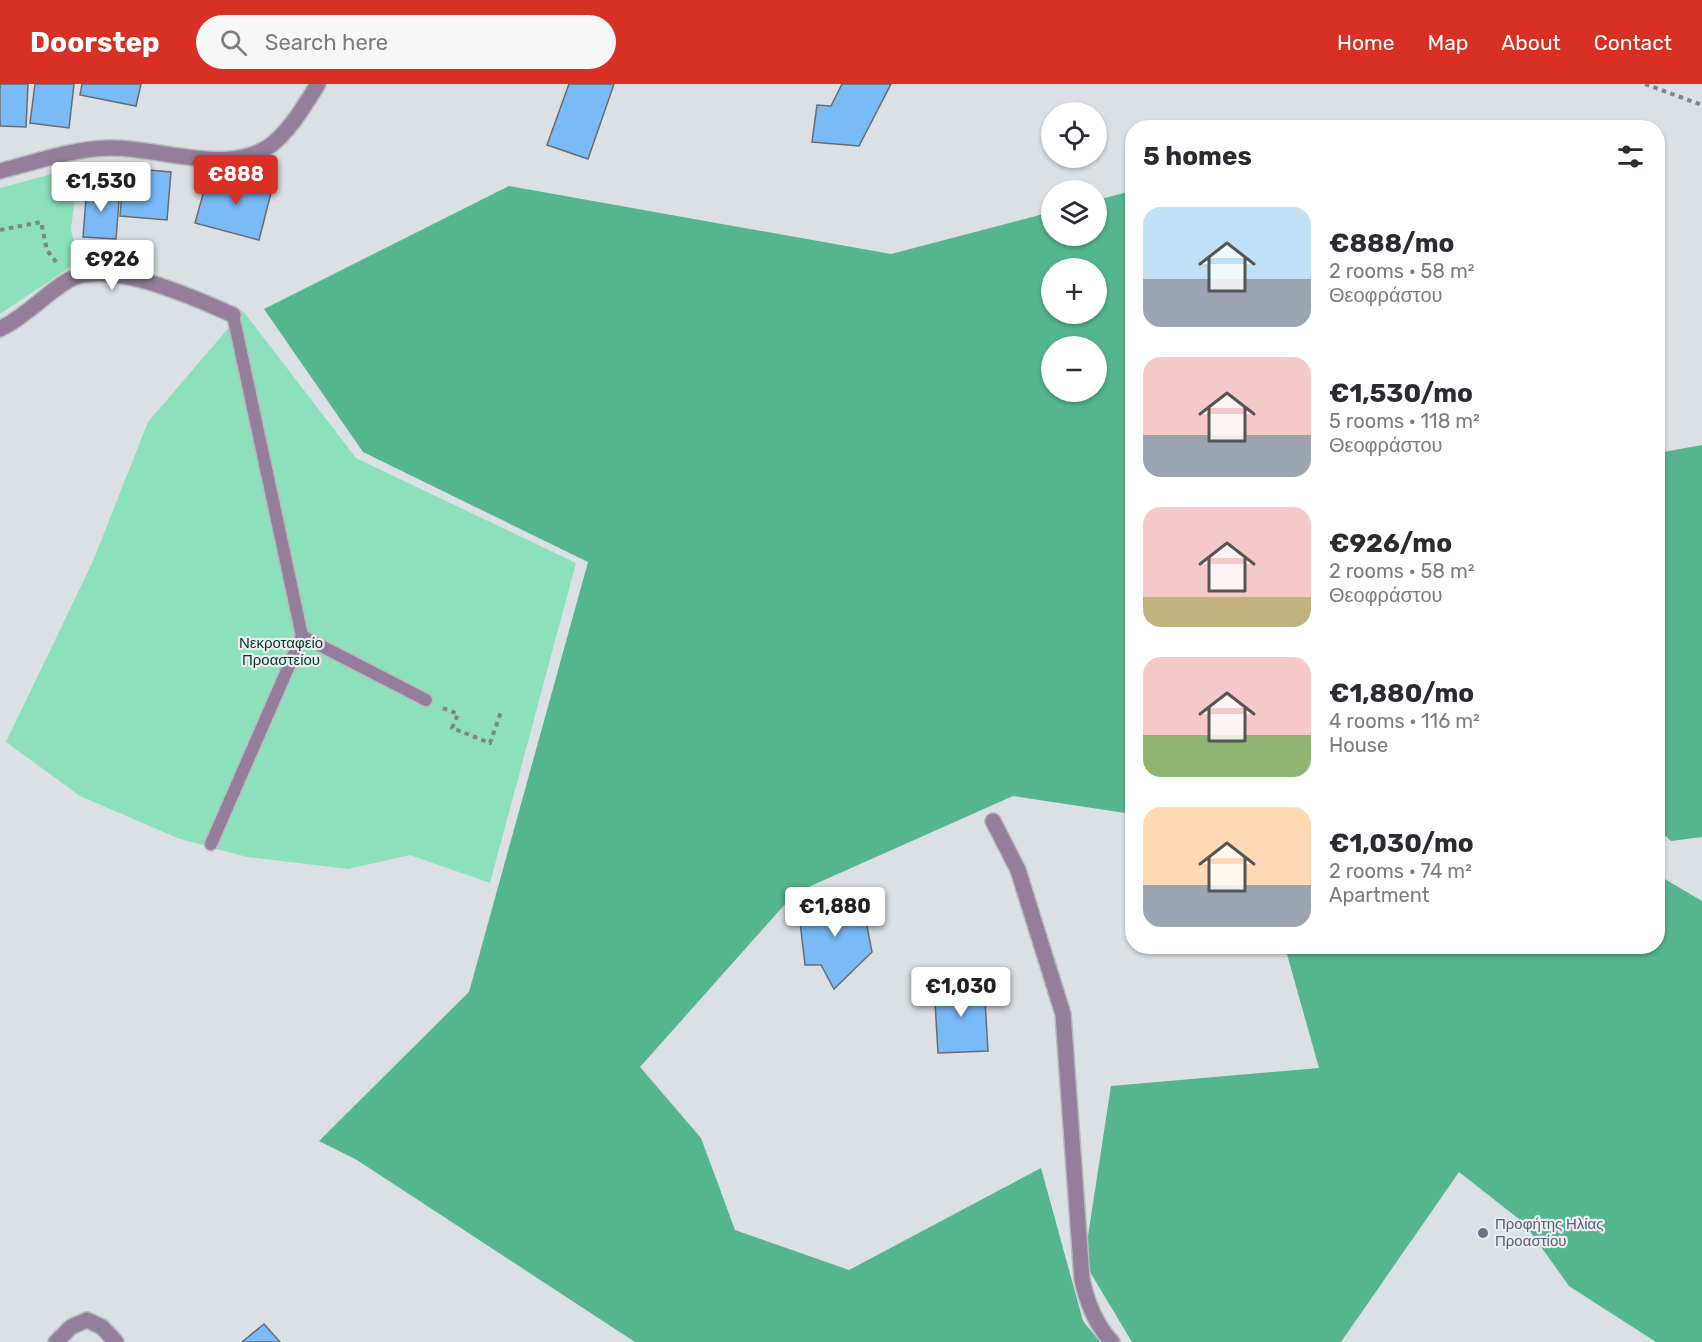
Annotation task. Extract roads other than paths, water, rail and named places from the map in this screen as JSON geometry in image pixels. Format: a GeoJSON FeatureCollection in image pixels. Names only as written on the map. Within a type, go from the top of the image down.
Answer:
{"type":"FeatureCollection","features":[{"type":"Feature","properties":{"kind":"street"},"geometry":{"type":"LineString","coordinates":[[0,171],[69,152],[107,148],[220,160],[248,156],[263,150],[284,133],[318,84]]}},
{"type":"Feature","properties":{"kind":"street"},"geometry":{"type":"LineString","coordinates":[[0,329],[69,280],[86,275],[113,274],[182,292],[233,315]]}},
{"type":"Feature","properties":{"kind":"street"},"geometry":{"type":"LineString","coordinates":[[993,821],[1018,870],[1063,1014],[1082,1279],[1094,1316],[1112,1342]]}},
{"type":"Feature","properties":{"kind":"street"},"geometry":{"type":"LineString","coordinates":[[56,1342],[71,1327],[87,1320],[102,1327],[116,1342]]}},
{"type":"Feature","properties":{"kind":"lane"},"geometry":{"type":"LineString","coordinates":[[211,844],[302,636],[233,315]]}},
{"type":"Feature","properties":{"kind":"lane"},"geometry":{"type":"LineString","coordinates":[[302,636],[426,700]]}},
{"type":"Feature","properties":{"kind":"place","name":"Προφήτης Ηλίας Προαστίου"},"geometry":{"type":"Point","coordinates":[1483,1233]}},
{"type":"Feature","properties":{"kind":"park label","name":"Νεκροταφείο Προαστείου"},"geometry":{"type":"Point","coordinates":[281,652]}}]}
